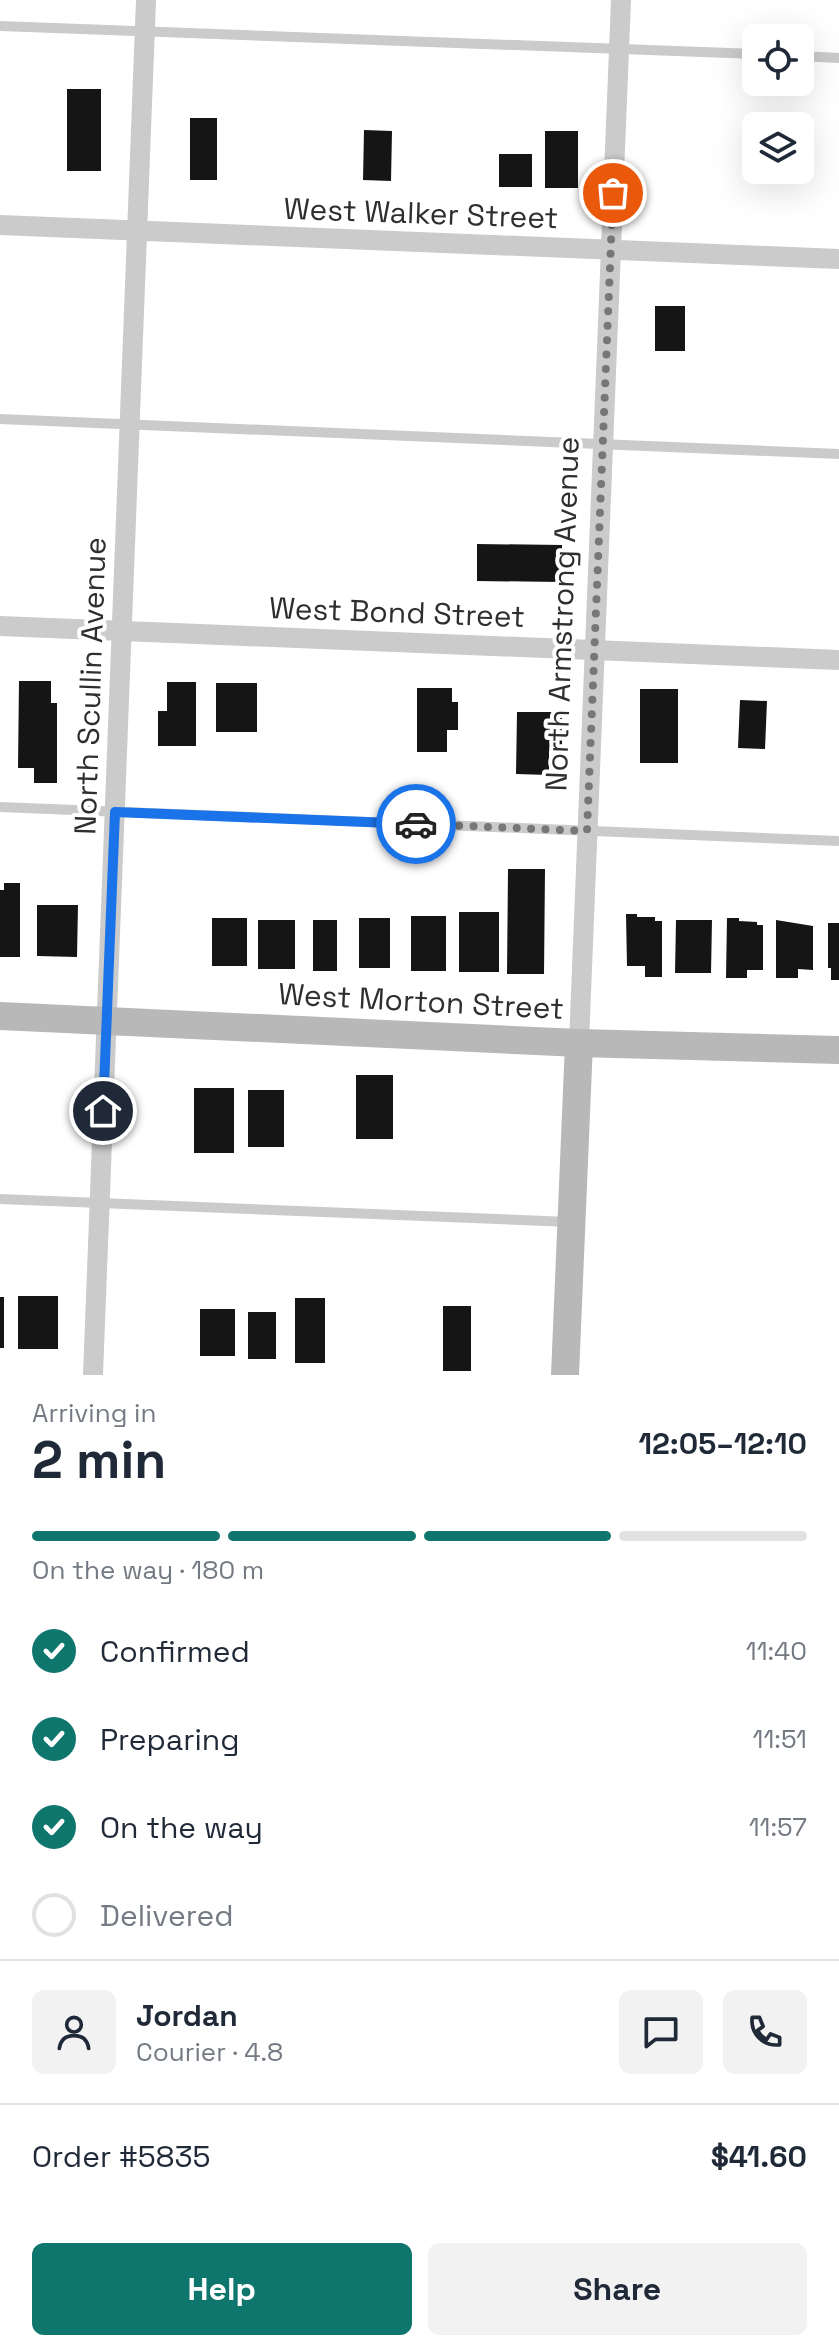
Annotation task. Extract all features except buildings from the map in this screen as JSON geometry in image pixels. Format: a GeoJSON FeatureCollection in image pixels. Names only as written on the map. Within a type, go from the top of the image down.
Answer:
{"type":"FeatureCollection","features":[{"type":"Feature","properties":{"kind":"main road","name":"West Morton Street"},"geometry":{"type":"LineString","coordinates":[[0,1016],[579,1043],[839,1050]]}},
{"type":"Feature","properties":{"kind":"main road","name":"North Armstrong Avenue"},"geometry":{"type":"LineString","coordinates":[[565,1375],[579,1043]]}},
{"type":"Feature","properties":{"kind":"street","name":"North Scullin Avenue"},"geometry":{"type":"LineString","coordinates":[[93,1375],[146,0]]}},
{"type":"Feature","properties":{"kind":"street","name":"North Armstrong Avenue"},"geometry":{"type":"LineString","coordinates":[[579,1043],[621,0]]}},
{"type":"Feature","properties":{"kind":"street","name":"West Walker Street"},"geometry":{"type":"LineString","coordinates":[[0,225],[839,259]]}},
{"type":"Feature","properties":{"kind":"street","name":"West Bond Street"},"geometry":{"type":"LineString","coordinates":[[0,626],[839,660]]}},
{"type":"Feature","properties":{"kind":"lane"},"geometry":{"type":"LineString","coordinates":[[0,26],[742,53]]}},
{"type":"Feature","properties":{"kind":"lane"},"geometry":{"type":"LineString","coordinates":[[814,57],[839,58]]}},
{"type":"Feature","properties":{"kind":"lane"},"geometry":{"type":"LineString","coordinates":[[0,419],[839,454]]}},
{"type":"Feature","properties":{"kind":"lane"},"geometry":{"type":"LineString","coordinates":[[0,807],[839,841]]}},
{"type":"Feature","properties":{"kind":"lane"},"geometry":{"type":"LineString","coordinates":[[0,1199],[571,1222]]}},
{"type":"Feature","properties":{"kind":"way so far"},"geometry":{"type":"LineString","coordinates":[[416,824],[587,831],[613,193]]}},
{"type":"Feature","properties":{"kind":"route"},"geometry":{"type":"LineString","coordinates":[[103,1111],[115,812],[416,824]]}}]}
